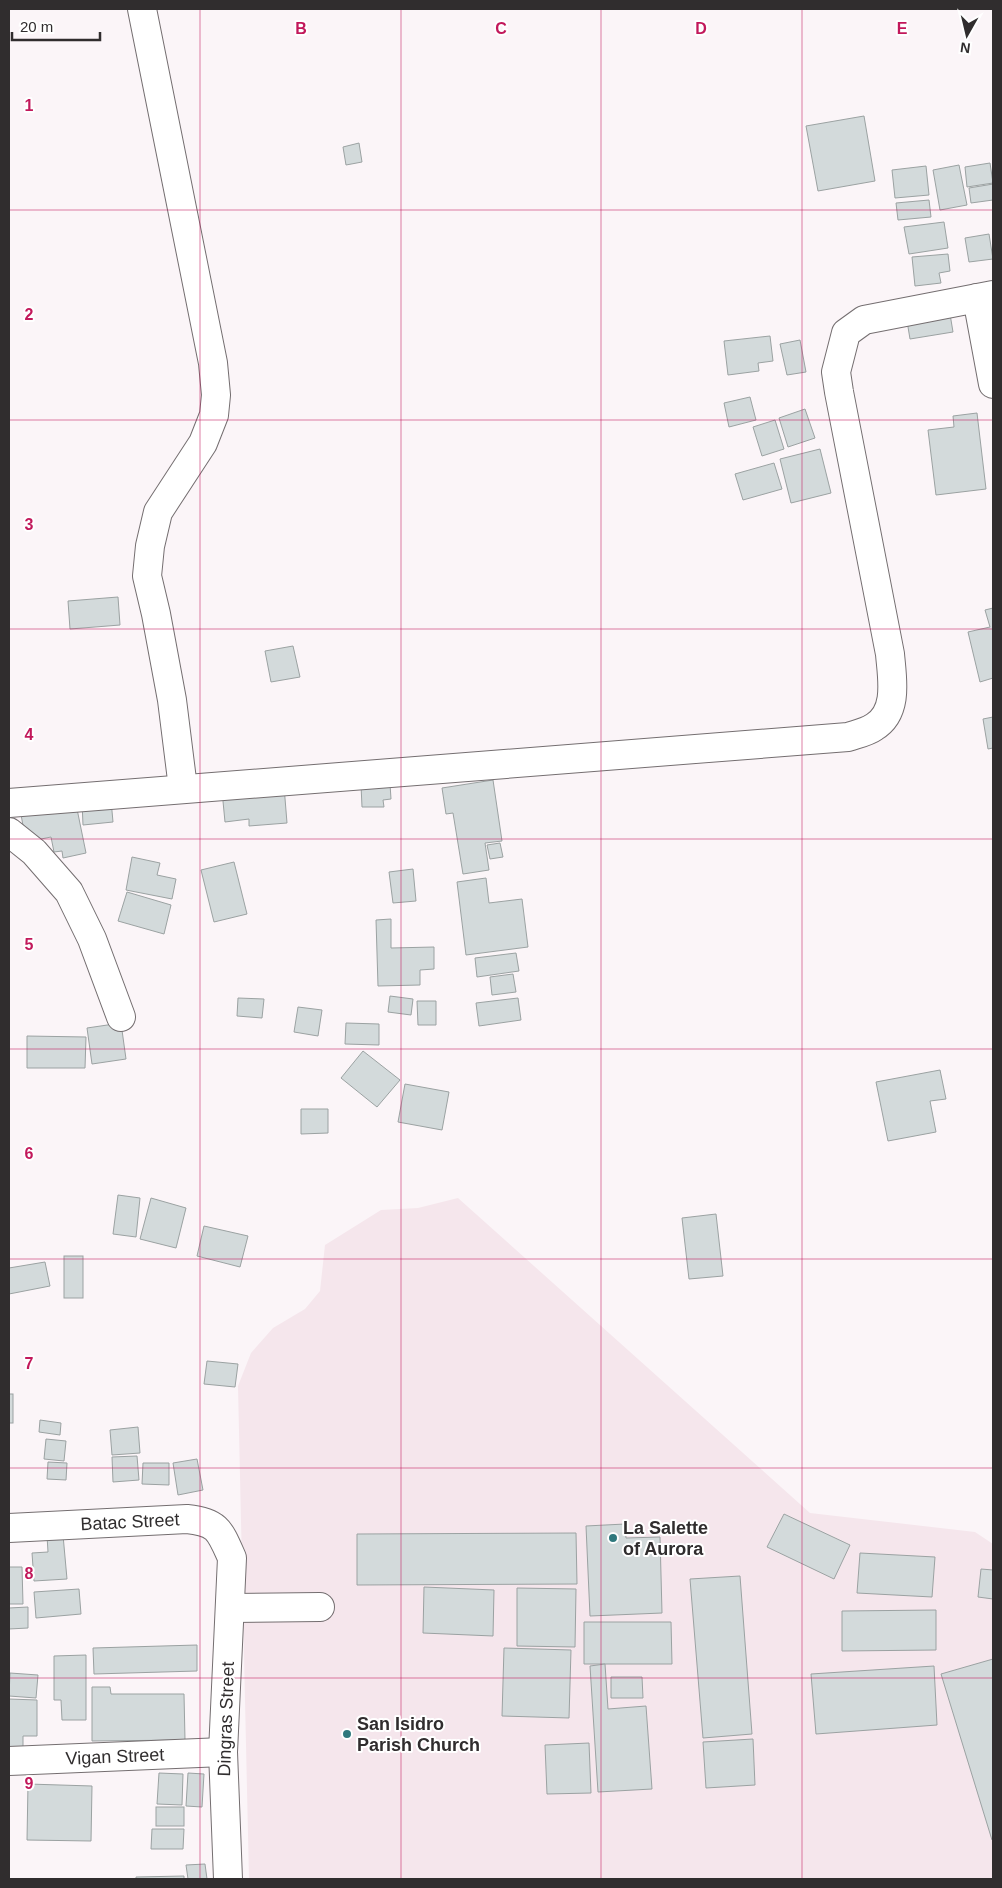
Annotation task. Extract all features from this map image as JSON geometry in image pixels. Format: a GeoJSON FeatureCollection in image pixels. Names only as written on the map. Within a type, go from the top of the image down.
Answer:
{"type":"FeatureCollection","features":[{"type":"Feature","properties":{"kind":"street"},"geometry":{"type":"LineString","coordinates":[[142,9],[213,363],[216,395],[214,415],[203,443],[158,512],[150,546],[147,576],[172,700],[183,788]]}},
{"type":"Feature","properties":{"kind":"street"},"geometry":{"type":"LineString","coordinates":[[9,803],[848,737],[874,728],[884,720],[894,696],[890,654],[836,372],[846,333],[864,320],[985,296],[993,384]]}},
{"type":"Feature","properties":{"kind":"street"},"geometry":{"type":"LineString","coordinates":[[9,832],[34,852],[69,892],[92,939],[121,1017]]}},
{"type":"Feature","properties":{"kind":"street","name":"Batac Street"},"geometry":{"type":"LineString","coordinates":[[9,1528],[187,1519],[205,1521],[221,1534],[232,1558]]}},
{"type":"Feature","properties":{"kind":"street","name":"Dingras Street"},"geometry":{"type":"LineString","coordinates":[[228,1879],[222,1752],[232,1558]]}},
{"type":"Feature","properties":{"kind":"street"},"geometry":{"type":"LineString","coordinates":[[230,1608],[320,1607]]}},
{"type":"Feature","properties":{"kind":"street","name":"Vigan Street"},"geometry":{"type":"LineString","coordinates":[[9,1761],[222,1752]]}},
{"type":"Feature","properties":{"kind":"shaded area","name":"La Salette of Aurora"},"geometry":{"type":"Polygon","coordinates":[[[458,1198],[810,1513],[975,1532],[993,1544],[993,1879],[249,1879],[238,1386],[251,1353],[273,1328],[305,1309],[320,1291],[325,1245],[381,1210],[418,1208],[458,1198]]]}},
{"type":"Feature","properties":{"kind":"building"},"geometry":{"type":"Polygon","coordinates":[[[864,116],[875,181],[818,191],[806,126],[864,116]]]}},
{"type":"Feature","properties":{"kind":"building"},"geometry":{"type":"Polygon","coordinates":[[[359,143],[362,162],[346,165],[343,147],[359,143]]]}},
{"type":"Feature","properties":{"kind":"building"},"geometry":{"type":"Polygon","coordinates":[[[990,163],[993,183],[967,187],[965,167],[990,163]]]}},
{"type":"Feature","properties":{"kind":"building"},"geometry":{"type":"Polygon","coordinates":[[[959,165],[967,205],[940,210],[933,170],[959,165]]]}},
{"type":"Feature","properties":{"kind":"building"},"geometry":{"type":"Polygon","coordinates":[[[926,166],[929,195],[895,198],[892,170],[926,166]]]}},
{"type":"Feature","properties":{"kind":"building"},"geometry":{"type":"Polygon","coordinates":[[[993,184],[993,200],[971,203],[969,188],[993,184]]]}},
{"type":"Feature","properties":{"kind":"building"},"geometry":{"type":"Polygon","coordinates":[[[929,200],[931,217],[898,220],[896,203],[929,200]]]}},
{"type":"Feature","properties":{"kind":"building"},"geometry":{"type":"Polygon","coordinates":[[[944,222],[948,248],[909,254],[904,227],[944,222]]]}},
{"type":"Feature","properties":{"kind":"building"},"geometry":{"type":"Polygon","coordinates":[[[989,234],[993,259],[969,262],[965,238],[989,234]]]}},
{"type":"Feature","properties":{"kind":"building"},"geometry":{"type":"Polygon","coordinates":[[[948,254],[950,271],[939,273],[941,283],[915,286],[912,257],[948,254]]]}},
{"type":"Feature","properties":{"kind":"building"},"geometry":{"type":"Polygon","coordinates":[[[949,308],[953,332],[910,339],[906,315],[949,308]]]}},
{"type":"Feature","properties":{"kind":"building"},"geometry":{"type":"Polygon","coordinates":[[[770,336],[773,361],[758,363],[759,371],[728,375],[724,341],[770,336]]]}},
{"type":"Feature","properties":{"kind":"building"},"geometry":{"type":"Polygon","coordinates":[[[800,340],[806,372],[787,375],[780,344],[800,340]]]}},
{"type":"Feature","properties":{"kind":"building"},"geometry":{"type":"Polygon","coordinates":[[[750,397],[756,420],[729,427],[724,403],[750,397]]]}},
{"type":"Feature","properties":{"kind":"building"},"geometry":{"type":"Polygon","coordinates":[[[805,409],[815,438],[788,447],[779,418],[805,409]]]}},
{"type":"Feature","properties":{"kind":"building"},"geometry":{"type":"Polygon","coordinates":[[[977,413],[986,489],[936,495],[928,430],[954,427],[953,416],[977,413]]]}},
{"type":"Feature","properties":{"kind":"building"},"geometry":{"type":"Polygon","coordinates":[[[775,420],[784,449],[762,456],[753,427],[775,420]]]}},
{"type":"Feature","properties":{"kind":"building"},"geometry":{"type":"Polygon","coordinates":[[[820,449],[831,493],[791,503],[780,459],[820,449]]]}},
{"type":"Feature","properties":{"kind":"building"},"geometry":{"type":"Polygon","coordinates":[[[774,463],[782,489],[743,500],[735,474],[774,463]]]}},
{"type":"Feature","properties":{"kind":"building"},"geometry":{"type":"Polygon","coordinates":[[[118,597],[120,625],[70,629],[68,601],[118,597]]]}},
{"type":"Feature","properties":{"kind":"building"},"geometry":{"type":"Polygon","coordinates":[[[993,608],[993,678],[980,682],[968,632],[990,627],[985,610],[993,608]]]}},
{"type":"Feature","properties":{"kind":"building"},"geometry":{"type":"Polygon","coordinates":[[[293,646],[300,677],[271,682],[265,651],[293,646]]]}},
{"type":"Feature","properties":{"kind":"building"},"geometry":{"type":"Polygon","coordinates":[[[993,717],[993,748],[988,749],[983,719],[993,717]]]}},
{"type":"Feature","properties":{"kind":"building"},"geometry":{"type":"Polygon","coordinates":[[[493,780],[502,841],[485,843],[489,870],[463,874],[453,813],[446,814],[442,788],[493,780]]]}},
{"type":"Feature","properties":{"kind":"building"},"geometry":{"type":"Polygon","coordinates":[[[390,784],[391,799],[383,800],[384,807],[362,807],[361,785],[390,784]]]}},
{"type":"Feature","properties":{"kind":"building"},"geometry":{"type":"Polygon","coordinates":[[[284,786],[287,823],[249,826],[249,819],[225,822],[222,791],[284,786]]]}},
{"type":"Feature","properties":{"kind":"building"},"geometry":{"type":"Polygon","coordinates":[[[111,800],[113,822],[83,825],[82,802],[111,800]]]}},
{"type":"Feature","properties":{"kind":"building"},"geometry":{"type":"Polygon","coordinates":[[[76,804],[86,853],[63,858],[62,851],[54,852],[51,837],[26,842],[20,809],[76,804]]]}},
{"type":"Feature","properties":{"kind":"building"},"geometry":{"type":"Polygon","coordinates":[[[500,843],[503,857],[490,859],[487,845],[500,843]]]}},
{"type":"Feature","properties":{"kind":"building"},"geometry":{"type":"Polygon","coordinates":[[[132,857],[160,863],[157,875],[176,879],[172,899],[126,890],[132,857]]]}},
{"type":"Feature","properties":{"kind":"building"},"geometry":{"type":"Polygon","coordinates":[[[234,862],[247,914],[214,922],[201,870],[234,862]]]}},
{"type":"Feature","properties":{"kind":"building"},"geometry":{"type":"Polygon","coordinates":[[[413,869],[416,901],[393,903],[389,872],[413,869]]]}},
{"type":"Feature","properties":{"kind":"building"},"geometry":{"type":"Polygon","coordinates":[[[486,878],[489,903],[522,899],[528,947],[466,955],[457,882],[486,878]]]}},
{"type":"Feature","properties":{"kind":"building"},"geometry":{"type":"Polygon","coordinates":[[[127,892],[171,905],[164,934],[118,921],[127,892]]]}},
{"type":"Feature","properties":{"kind":"building"},"geometry":{"type":"Polygon","coordinates":[[[391,919],[391,948],[434,947],[434,969],[420,970],[420,985],[378,986],[376,920],[391,919]]]}},
{"type":"Feature","properties":{"kind":"building"},"geometry":{"type":"Polygon","coordinates":[[[516,953],[519,971],[477,977],[475,958],[516,953]]]}},
{"type":"Feature","properties":{"kind":"building"},"geometry":{"type":"Polygon","coordinates":[[[513,974],[516,992],[492,995],[490,977],[513,974]]]}},
{"type":"Feature","properties":{"kind":"building"},"geometry":{"type":"Polygon","coordinates":[[[390,996],[413,999],[411,1015],[388,1012],[390,996]]]}},
{"type":"Feature","properties":{"kind":"building"},"geometry":{"type":"Polygon","coordinates":[[[238,998],[264,999],[262,1018],[237,1016],[238,998]]]}},
{"type":"Feature","properties":{"kind":"building"},"geometry":{"type":"Polygon","coordinates":[[[518,998],[521,1020],[479,1026],[476,1003],[518,998]]]}},
{"type":"Feature","properties":{"kind":"building"},"geometry":{"type":"Polygon","coordinates":[[[417,1001],[436,1001],[436,1025],[418,1025],[417,1001]]]}},
{"type":"Feature","properties":{"kind":"building"},"geometry":{"type":"Polygon","coordinates":[[[298,1007],[322,1010],[318,1036],[294,1032],[298,1007]]]}},
{"type":"Feature","properties":{"kind":"building"},"geometry":{"type":"Polygon","coordinates":[[[121,1023],[126,1059],[92,1064],[87,1028],[121,1023]]]}},
{"type":"Feature","properties":{"kind":"building"},"geometry":{"type":"Polygon","coordinates":[[[346,1023],[379,1024],[379,1045],[345,1044],[346,1023]]]}},
{"type":"Feature","properties":{"kind":"building"},"geometry":{"type":"Polygon","coordinates":[[[27,1036],[86,1037],[85,1068],[27,1068],[27,1036]]]}},
{"type":"Feature","properties":{"kind":"building"},"geometry":{"type":"Polygon","coordinates":[[[363,1051],[400,1080],[377,1107],[341,1078],[363,1051]]]}},
{"type":"Feature","properties":{"kind":"building"},"geometry":{"type":"Polygon","coordinates":[[[940,1070],[946,1099],[930,1101],[936,1132],[888,1141],[876,1082],[940,1070]]]}},
{"type":"Feature","properties":{"kind":"building"},"geometry":{"type":"Polygon","coordinates":[[[405,1084],[449,1092],[442,1130],[398,1122],[405,1084]]]}},
{"type":"Feature","properties":{"kind":"building"},"geometry":{"type":"Polygon","coordinates":[[[301,1109],[328,1109],[328,1133],[301,1134],[301,1109]]]}},
{"type":"Feature","properties":{"kind":"building"},"geometry":{"type":"Polygon","coordinates":[[[118,1195],[140,1198],[136,1237],[113,1234],[118,1195]]]}},
{"type":"Feature","properties":{"kind":"building"},"geometry":{"type":"Polygon","coordinates":[[[151,1198],[186,1208],[176,1248],[140,1239],[151,1198]]]}},
{"type":"Feature","properties":{"kind":"building"},"geometry":{"type":"Polygon","coordinates":[[[716,1214],[723,1276],[689,1279],[682,1218],[716,1214]]]}},
{"type":"Feature","properties":{"kind":"building"},"geometry":{"type":"Polygon","coordinates":[[[204,1226],[248,1236],[240,1267],[197,1256],[204,1226]]]}},
{"type":"Feature","properties":{"kind":"building"},"geometry":{"type":"Polygon","coordinates":[[[64,1256],[83,1256],[83,1298],[64,1298],[64,1256]]]}},
{"type":"Feature","properties":{"kind":"building"},"geometry":{"type":"Polygon","coordinates":[[[45,1262],[50,1286],[9,1294],[9,1268],[45,1262]]]}},
{"type":"Feature","properties":{"kind":"building"},"geometry":{"type":"Polygon","coordinates":[[[207,1361],[238,1364],[235,1387],[204,1384],[207,1361]]]}},
{"type":"Feature","properties":{"kind":"building"},"geometry":{"type":"Polygon","coordinates":[[[9,1394],[13,1394],[13,1423],[9,1423],[9,1394]]]}},
{"type":"Feature","properties":{"kind":"building"},"geometry":{"type":"Polygon","coordinates":[[[40,1420],[61,1423],[60,1435],[39,1432],[40,1420]]]}},
{"type":"Feature","properties":{"kind":"building"},"geometry":{"type":"Polygon","coordinates":[[[138,1427],[140,1453],[112,1455],[110,1430],[138,1427]]]}},
{"type":"Feature","properties":{"kind":"building"},"geometry":{"type":"Polygon","coordinates":[[[46,1439],[66,1441],[64,1461],[44,1459],[46,1439]]]}},
{"type":"Feature","properties":{"kind":"building"},"geometry":{"type":"Polygon","coordinates":[[[137,1456],[139,1480],[113,1482],[112,1457],[137,1456]]]}},
{"type":"Feature","properties":{"kind":"building"},"geometry":{"type":"Polygon","coordinates":[[[197,1459],[203,1490],[178,1495],[173,1463],[197,1459]]]}},
{"type":"Feature","properties":{"kind":"building"},"geometry":{"type":"Polygon","coordinates":[[[48,1462],[67,1463],[66,1480],[47,1479],[48,1462]]]}},
{"type":"Feature","properties":{"kind":"building"},"geometry":{"type":"Polygon","coordinates":[[[143,1463],[169,1463],[169,1485],[142,1484],[143,1463]]]}},
{"type":"Feature","properties":{"kind":"building"},"geometry":{"type":"Polygon","coordinates":[[[784,1514],[850,1545],[834,1579],[767,1547],[784,1514]]]}},
{"type":"Feature","properties":{"kind":"building"},"geometry":{"type":"Polygon","coordinates":[[[625,1524],[626,1538],[660,1537],[662,1613],[590,1616],[586,1526],[625,1524]]]}},
{"type":"Feature","properties":{"kind":"building"},"geometry":{"type":"Polygon","coordinates":[[[576,1533],[577,1584],[357,1585],[357,1534],[576,1533]]]}},
{"type":"Feature","properties":{"kind":"building"},"geometry":{"type":"Polygon","coordinates":[[[63,1535],[67,1579],[34,1581],[32,1553],[48,1552],[47,1536],[63,1535]]]}},
{"type":"Feature","properties":{"kind":"building"},"geometry":{"type":"Polygon","coordinates":[[[860,1553],[935,1557],[932,1597],[857,1593],[860,1553]]]}},
{"type":"Feature","properties":{"kind":"building"},"geometry":{"type":"Polygon","coordinates":[[[9,1567],[22,1567],[23,1604],[9,1604],[9,1567]]]}},
{"type":"Feature","properties":{"kind":"building"},"geometry":{"type":"Polygon","coordinates":[[[981,1569],[993,1570],[993,1599],[978,1597],[981,1569]]]}},
{"type":"Feature","properties":{"kind":"building"},"geometry":{"type":"Polygon","coordinates":[[[740,1576],[752,1734],[703,1738],[690,1579],[740,1576]]]}},
{"type":"Feature","properties":{"kind":"building"},"geometry":{"type":"Polygon","coordinates":[[[424,1587],[494,1590],[493,1636],[423,1633],[424,1587]]]}},
{"type":"Feature","properties":{"kind":"building"},"geometry":{"type":"Polygon","coordinates":[[[517,1588],[576,1589],[575,1647],[517,1646],[517,1588]]]}},
{"type":"Feature","properties":{"kind":"building"},"geometry":{"type":"Polygon","coordinates":[[[79,1589],[81,1614],[36,1618],[34,1592],[79,1589]]]}},
{"type":"Feature","properties":{"kind":"building"},"geometry":{"type":"Polygon","coordinates":[[[28,1607],[28,1628],[9,1629],[9,1608],[28,1607]]]}},
{"type":"Feature","properties":{"kind":"building"},"geometry":{"type":"Polygon","coordinates":[[[936,1610],[936,1650],[842,1651],[842,1611],[936,1610]]]}},
{"type":"Feature","properties":{"kind":"building"},"geometry":{"type":"Polygon","coordinates":[[[584,1622],[671,1622],[672,1664],[584,1664],[584,1622]]]}},
{"type":"Feature","properties":{"kind":"building"},"geometry":{"type":"Polygon","coordinates":[[[197,1645],[197,1671],[94,1674],[93,1648],[197,1645]]]}},
{"type":"Feature","properties":{"kind":"building"},"geometry":{"type":"Polygon","coordinates":[[[504,1648],[571,1650],[569,1718],[502,1716],[504,1648]]]}},
{"type":"Feature","properties":{"kind":"building"},"geometry":{"type":"Polygon","coordinates":[[[86,1655],[86,1720],[62,1720],[61,1700],[54,1700],[54,1656],[86,1655]]]}},
{"type":"Feature","properties":{"kind":"building"},"geometry":{"type":"Polygon","coordinates":[[[993,1659],[993,1839],[992,1840],[941,1674],[993,1659]]]}},
{"type":"Feature","properties":{"kind":"building"},"geometry":{"type":"Polygon","coordinates":[[[605,1664],[608,1709],[646,1706],[652,1789],[598,1792],[590,1666],[605,1664]]]}},
{"type":"Feature","properties":{"kind":"building"},"geometry":{"type":"Polygon","coordinates":[[[934,1666],[937,1725],[816,1734],[811,1674],[934,1666]]]}},
{"type":"Feature","properties":{"kind":"building"},"geometry":{"type":"Polygon","coordinates":[[[10,1673],[38,1675],[36,1698],[9,1696],[10,1673]]]}},
{"type":"Feature","properties":{"kind":"building"},"geometry":{"type":"Polygon","coordinates":[[[611,1677],[642,1677],[643,1698],[611,1698],[611,1677]]]}},
{"type":"Feature","properties":{"kind":"building"},"geometry":{"type":"Polygon","coordinates":[[[92,1687],[110,1687],[111,1694],[184,1694],[185,1740],[92,1741],[92,1687]]]}},
{"type":"Feature","properties":{"kind":"building"},"geometry":{"type":"Polygon","coordinates":[[[9,1699],[37,1700],[37,1736],[23,1736],[23,1748],[9,1748],[9,1699]]]}},
{"type":"Feature","properties":{"kind":"building"},"geometry":{"type":"Polygon","coordinates":[[[753,1739],[755,1785],[706,1788],[703,1742],[753,1739]]]}},
{"type":"Feature","properties":{"kind":"building"},"geometry":{"type":"Polygon","coordinates":[[[589,1743],[591,1793],[547,1794],[545,1745],[589,1743]]]}},
{"type":"Feature","properties":{"kind":"building"},"geometry":{"type":"Polygon","coordinates":[[[159,1773],[183,1774],[182,1805],[157,1804],[159,1773]]]}},
{"type":"Feature","properties":{"kind":"building"},"geometry":{"type":"Polygon","coordinates":[[[188,1773],[204,1774],[202,1807],[186,1806],[188,1773]]]}},
{"type":"Feature","properties":{"kind":"building"},"geometry":{"type":"Polygon","coordinates":[[[28,1784],[92,1786],[91,1841],[27,1840],[28,1784]]]}},
{"type":"Feature","properties":{"kind":"building"},"geometry":{"type":"Polygon","coordinates":[[[156,1807],[184,1807],[184,1826],[156,1826],[156,1807]]]}},
{"type":"Feature","properties":{"kind":"building"},"geometry":{"type":"Polygon","coordinates":[[[152,1829],[184,1829],[183,1849],[151,1849],[152,1829]]]}},
{"type":"Feature","properties":{"kind":"building"},"geometry":{"type":"Polygon","coordinates":[[[205,1864],[207,1879],[188,1879],[186,1865],[205,1864]]]}},
{"type":"Feature","properties":{"kind":"building"},"geometry":{"type":"Polygon","coordinates":[[[184,1876],[184,1879],[136,1879],[136,1877],[184,1876]]]}},
{"type":"Feature","properties":{"kind":"place","name":"La Salette of Aurora"},"geometry":{"type":"Point","coordinates":[613,1538]}},
{"type":"Feature","properties":{"kind":"place","name":"San Isidro Parish Church"},"geometry":{"type":"Point","coordinates":[347,1734]}}]}
